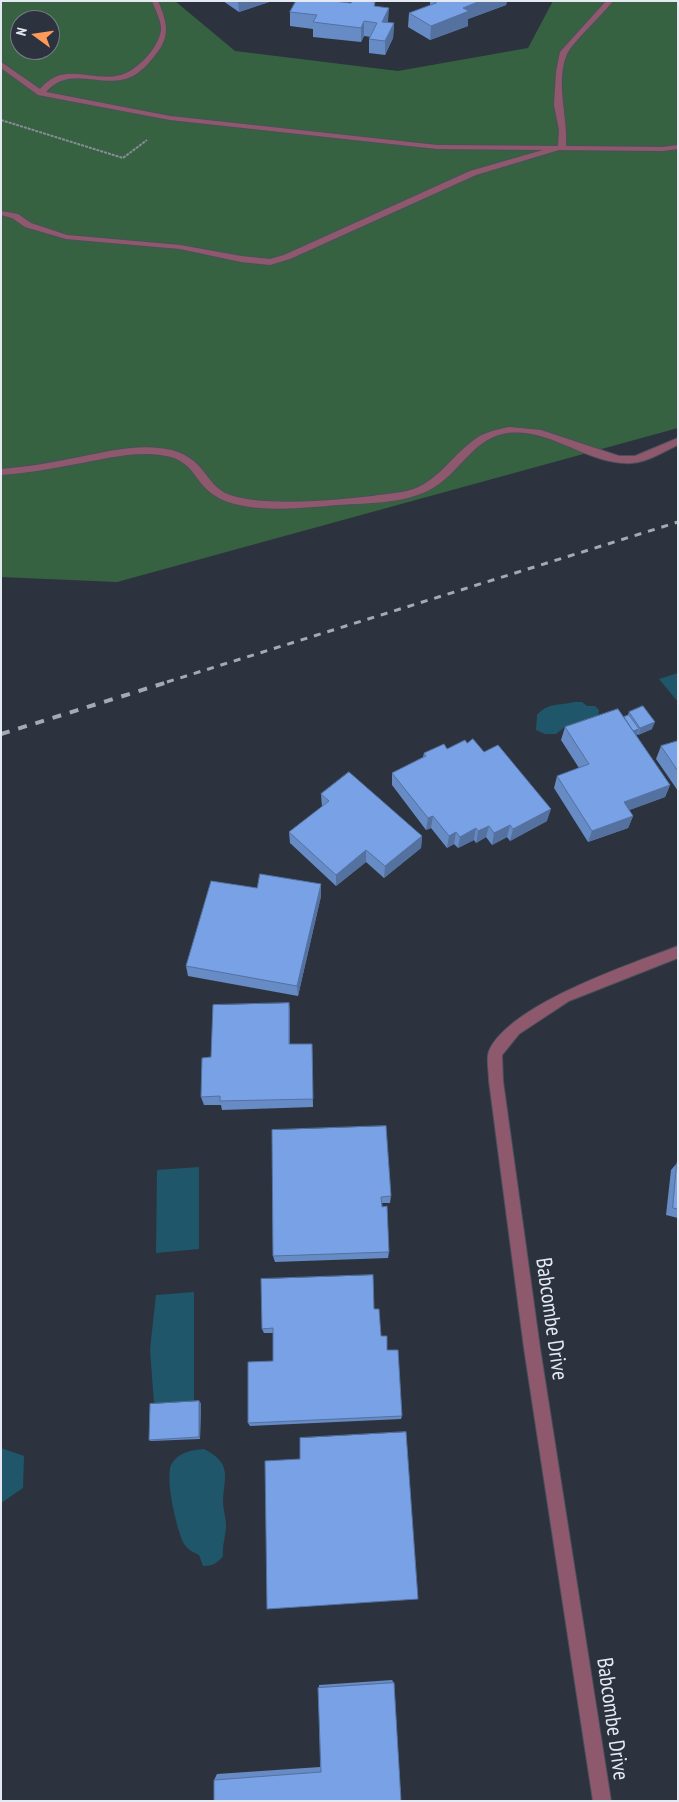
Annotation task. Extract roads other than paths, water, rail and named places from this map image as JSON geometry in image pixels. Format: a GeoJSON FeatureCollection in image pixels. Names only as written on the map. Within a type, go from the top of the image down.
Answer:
{"type":"FeatureCollection","features":[{"type":"Feature","properties":{"kind":"street"},"geometry":{"type":"LineString","coordinates":[[42,93],[56,79],[73,77],[115,78],[131,73],[145,62],[161,43],[166,28],[155,1]]}},
{"type":"Feature","properties":{"kind":"street"},"geometry":{"type":"LineString","coordinates":[[562,147],[563,130],[558,105],[560,72],[564,52],[610,1]]}},
{"type":"Feature","properties":{"kind":"street"},"geometry":{"type":"LineString","coordinates":[[1,64],[42,93],[163,117],[437,148],[562,147],[662,149],[678,147]]}},
{"type":"Feature","properties":{"kind":"street"},"geometry":{"type":"LineString","coordinates":[[1,212],[15,216],[28,225],[66,236],[180,247],[268,265],[473,173],[562,147]]}},
{"type":"Feature","properties":{"kind":"street"},"geometry":{"type":"LineString","coordinates":[[1,472],[62,464],[115,454],[157,451],[178,455],[189,461],[212,491],[241,503],[316,503],[405,495],[419,491],[440,479],[476,441],[508,430],[525,430],[547,434],[618,459],[634,460],[678,441]]}},
{"type":"Feature","properties":{"kind":"street","name":"Babcombe Drive"},"geometry":{"type":"LineString","coordinates":[[602,1801],[532,1348],[496,1081],[494,1053],[514,1030],[564,997],[678,952]]}},
{"type":"Feature","properties":{"kind":"water"},"geometry":{"type":"Polygon","coordinates":[[[678,673],[678,702],[659,679],[678,673]]]}},
{"type":"Feature","properties":{"kind":"water"},"geometry":{"type":"Polygon","coordinates":[[[574,702],[595,706],[599,710],[598,716],[566,726],[556,734],[545,734],[536,730],[537,715],[541,711],[550,706],[574,702]]]}},
{"type":"Feature","properties":{"kind":"water"},"geometry":{"type":"Polygon","coordinates":[[[199,1167],[199,1249],[156,1253],[157,1170],[199,1167]]]}},
{"type":"Feature","properties":{"kind":"water"},"geometry":{"type":"Polygon","coordinates":[[[194,1292],[194,1401],[154,1404],[150,1349],[156,1295],[194,1292]]]}},
{"type":"Feature","properties":{"kind":"water"},"geometry":{"type":"Polygon","coordinates":[[[1,1448],[24,1456],[23,1488],[1,1503],[1,1448]]]}},
{"type":"Feature","properties":{"kind":"water"},"geometry":{"type":"Polygon","coordinates":[[[204,1449],[219,1460],[225,1471],[223,1502],[226,1525],[223,1556],[215,1564],[203,1566],[199,1555],[187,1548],[181,1537],[175,1517],[170,1472],[171,1465],[181,1454],[204,1449]]]}},
{"type":"Feature","properties":{"kind":"railway"},"geometry":{"type":"LineString","coordinates":[[167,682],[678,522]]}},
{"type":"Feature","properties":{"kind":"railway"},"geometry":{"type":"LineString","coordinates":[[1,734],[171,681]]}}]}
